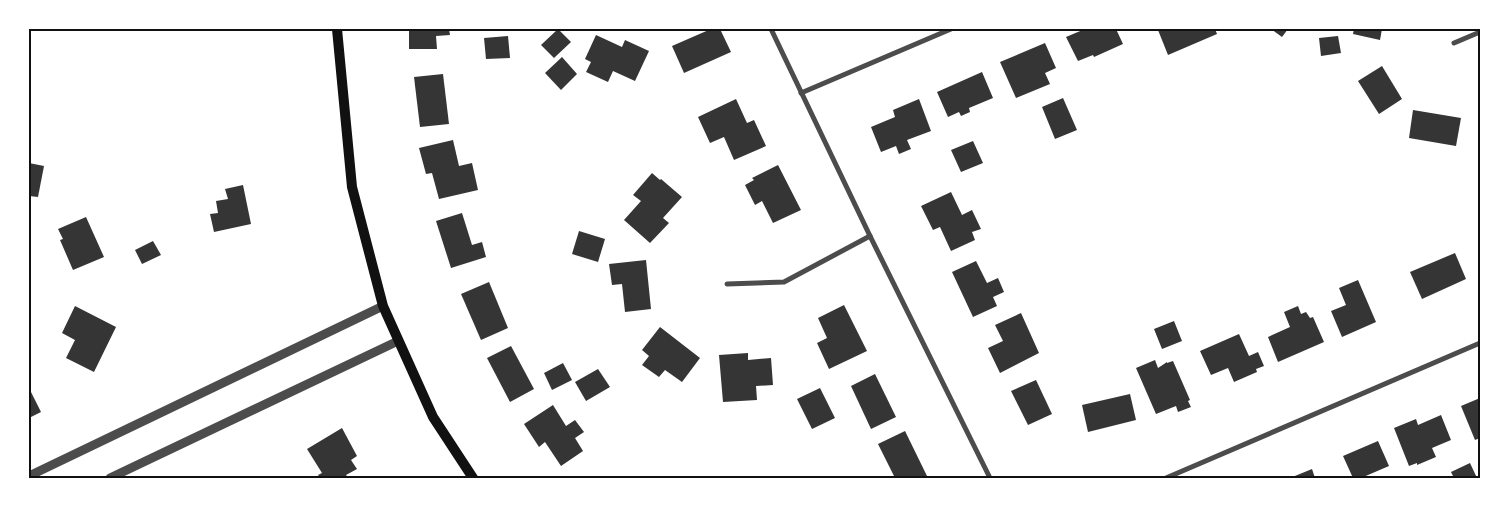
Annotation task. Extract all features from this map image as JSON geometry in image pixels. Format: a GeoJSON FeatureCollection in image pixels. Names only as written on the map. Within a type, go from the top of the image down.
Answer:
{"type":"FeatureCollection","features":[{"type":"Feature","properties":{"kind":"main road"},"geometry":{"type":"LineString","coordinates":[[337,29],[352,187],[383,306],[433,417],[473,478]]}},
{"type":"Feature","properties":{"kind":"street"},"geometry":{"type":"LineString","coordinates":[[771,29],[870,236],[990,478]]}},
{"type":"Feature","properties":{"kind":"street"},"geometry":{"type":"LineString","coordinates":[[801,93],[951,29]]}},
{"type":"Feature","properties":{"kind":"street"},"geometry":{"type":"LineString","coordinates":[[1454,43],[1480,32]]}},
{"type":"Feature","properties":{"kind":"street"},"geometry":{"type":"LineString","coordinates":[[728,284],[784,282],[870,236]]}},
{"type":"Feature","properties":{"kind":"street"},"geometry":{"type":"LineString","coordinates":[[29,476],[383,306]]}},
{"type":"Feature","properties":{"kind":"street"},"geometry":{"type":"LineString","coordinates":[[110,478],[398,341]]}},
{"type":"Feature","properties":{"kind":"street"},"geometry":{"type":"LineString","coordinates":[[1166,478],[1480,343]]}},
{"type":"Feature","properties":{"kind":"building"},"geometry":{"type":"Polygon","coordinates":[[[409,29],[449,29],[450,35],[436,36],[437,49],[409,49],[409,29]]]}},
{"type":"Feature","properties":{"kind":"building"},"geometry":{"type":"Polygon","coordinates":[[[558,29],[571,42],[554,58],[541,45],[558,29]]]}},
{"type":"Feature","properties":{"kind":"building"},"geometry":{"type":"Polygon","coordinates":[[[711,29],[720,29],[731,52],[684,73],[672,46],[711,29]]]}},
{"type":"Feature","properties":{"kind":"building"},"geometry":{"type":"Polygon","coordinates":[[[1085,29],[1116,29],[1123,44],[1094,57],[1093,55],[1078,61],[1066,37],[1085,29]]]}},
{"type":"Feature","properties":{"kind":"building"},"geometry":{"type":"Polygon","coordinates":[[[1215,29],[1217,34],[1168,55],[1158,30],[1215,29]]]}},
{"type":"Feature","properties":{"kind":"building"},"geometry":{"type":"Polygon","coordinates":[[[1271,29],[1288,29],[1282,37],[1271,29]]]}},
{"type":"Feature","properties":{"kind":"building"},"geometry":{"type":"Polygon","coordinates":[[[1354,29],[1382,29],[1380,40],[1353,34],[1354,29]]]}},
{"type":"Feature","properties":{"kind":"building"},"geometry":{"type":"Polygon","coordinates":[[[596,35],[622,47],[625,40],[649,51],[635,81],[613,71],[608,82],[586,72],[591,62],[585,59],[596,35]]]}},
{"type":"Feature","properties":{"kind":"building"},"geometry":{"type":"Polygon","coordinates":[[[508,36],[510,58],[486,59],[484,38],[508,36]]]}},
{"type":"Feature","properties":{"kind":"building"},"geometry":{"type":"Polygon","coordinates":[[[1338,36],[1341,53],[1321,56],[1319,38],[1338,36]]]}},
{"type":"Feature","properties":{"kind":"building"},"geometry":{"type":"Polygon","coordinates":[[[1045,43],[1056,68],[1045,73],[1050,84],[1016,98],[1000,62],[1045,43]]]}},
{"type":"Feature","properties":{"kind":"building"},"geometry":{"type":"Polygon","coordinates":[[[562,57],[577,74],[561,90],[545,73],[562,57]]]}},
{"type":"Feature","properties":{"kind":"building"},"geometry":{"type":"Polygon","coordinates":[[[1382,66],[1402,99],[1379,114],[1358,81],[1382,66]]]}},
{"type":"Feature","properties":{"kind":"building"},"geometry":{"type":"Polygon","coordinates":[[[982,72],[993,98],[969,108],[970,112],[961,116],[959,112],[948,117],[937,92],[982,72]]]}},
{"type":"Feature","properties":{"kind":"building"},"geometry":{"type":"Polygon","coordinates":[[[443,74],[449,124],[420,127],[414,77],[443,74]]]}},
{"type":"Feature","properties":{"kind":"building"},"geometry":{"type":"Polygon","coordinates":[[[1063,98],[1077,130],[1055,139],[1042,107],[1063,98]]]}},
{"type":"Feature","properties":{"kind":"building"},"geometry":{"type":"Polygon","coordinates":[[[736,99],[747,123],[754,120],[766,146],[734,160],[724,137],[710,143],[698,117],[736,99]]]}},
{"type":"Feature","properties":{"kind":"building"},"geometry":{"type":"Polygon","coordinates":[[[919,99],[931,131],[907,140],[911,149],[899,154],[896,146],[881,152],[871,127],[895,117],[893,110],[919,99]]]}},
{"type":"Feature","properties":{"kind":"building"},"geometry":{"type":"Polygon","coordinates":[[[1413,110],[1461,118],[1456,146],[1409,138],[1413,110]]]}},
{"type":"Feature","properties":{"kind":"building"},"geometry":{"type":"Polygon","coordinates":[[[453,140],[459,166],[472,163],[478,190],[439,199],[432,173],[426,174],[419,148],[453,140]]]}},
{"type":"Feature","properties":{"kind":"building"},"geometry":{"type":"Polygon","coordinates":[[[973,141],[983,163],[961,172],[951,150],[973,141]]]}},
{"type":"Feature","properties":{"kind":"building"},"geometry":{"type":"Polygon","coordinates":[[[29,163],[44,166],[38,197],[29,196],[29,163]]]}},
{"type":"Feature","properties":{"kind":"building"},"geometry":{"type":"Polygon","coordinates":[[[778,165],[801,210],[773,223],[762,201],[755,205],[745,185],[754,180],[752,178],[778,165]]]}},
{"type":"Feature","properties":{"kind":"building"},"geometry":{"type":"Polygon","coordinates":[[[652,173],[682,197],[663,218],[669,223],[650,243],[624,220],[641,201],[633,195],[652,173]]]}},
{"type":"Feature","properties":{"kind":"building"},"geometry":{"type":"Polygon","coordinates":[[[243,185],[251,224],[214,232],[210,214],[218,213],[216,201],[228,199],[225,189],[243,185]]]}},
{"type":"Feature","properties":{"kind":"building"},"geometry":{"type":"Polygon","coordinates":[[[951,192],[962,215],[972,210],[981,229],[972,232],[975,240],[951,251],[940,227],[933,230],[921,206],[951,192]]]}},
{"type":"Feature","properties":{"kind":"building"},"geometry":{"type":"Polygon","coordinates":[[[462,213],[472,245],[482,242],[486,257],[451,268],[436,221],[462,213]]]}},
{"type":"Feature","properties":{"kind":"building"},"geometry":{"type":"Polygon","coordinates":[[[86,217],[104,257],[73,270],[60,240],[63,239],[58,229],[86,217]]]}},
{"type":"Feature","properties":{"kind":"building"},"geometry":{"type":"Polygon","coordinates":[[[579,231],[605,239],[598,262],[572,254],[579,231]]]}},
{"type":"Feature","properties":{"kind":"building"},"geometry":{"type":"Polygon","coordinates":[[[153,241],[161,255],[142,264],[135,250],[153,241]]]}},
{"type":"Feature","properties":{"kind":"building"},"geometry":{"type":"Polygon","coordinates":[[[1455,253],[1466,279],[1422,299],[1410,272],[1455,253]]]}},
{"type":"Feature","properties":{"kind":"building"},"geometry":{"type":"Polygon","coordinates":[[[646,260],[651,309],[625,312],[622,284],[612,285],[609,264],[646,260]]]}},
{"type":"Feature","properties":{"kind":"building"},"geometry":{"type":"Polygon","coordinates":[[[976,261],[987,283],[998,278],[1004,292],[993,297],[997,306],[973,317],[952,272],[976,261]]]}},
{"type":"Feature","properties":{"kind":"building"},"geometry":{"type":"Polygon","coordinates":[[[1358,280],[1376,322],[1342,337],[1331,311],[1346,305],[1339,288],[1358,280]]]}},
{"type":"Feature","properties":{"kind":"building"},"geometry":{"type":"Polygon","coordinates":[[[489,282],[508,328],[481,340],[461,294],[489,282]]]}},
{"type":"Feature","properties":{"kind":"building"},"geometry":{"type":"Polygon","coordinates":[[[844,305],[867,351],[829,369],[817,343],[827,338],[818,318],[844,305]]]}},
{"type":"Feature","properties":{"kind":"building"},"geometry":{"type":"Polygon","coordinates":[[[75,306],[116,327],[94,372],[66,358],[75,340],[62,333],[75,306]]]}},
{"type":"Feature","properties":{"kind":"building"},"geometry":{"type":"Polygon","coordinates":[[[1298,306],[1301,314],[1306,312],[1310,318],[1313,317],[1324,342],[1278,362],[1268,337],[1290,327],[1284,312],[1298,306]]]}},
{"type":"Feature","properties":{"kind":"building"},"geometry":{"type":"Polygon","coordinates":[[[1021,313],[1039,353],[1000,373],[988,348],[1003,341],[995,325],[1021,313]]]}},
{"type":"Feature","properties":{"kind":"building"},"geometry":{"type":"Polygon","coordinates":[[[1174,321],[1182,341],[1162,349],[1154,329],[1174,321]]]}},
{"type":"Feature","properties":{"kind":"building"},"geometry":{"type":"Polygon","coordinates":[[[660,327],[700,358],[682,382],[665,370],[659,377],[642,365],[649,356],[642,350],[660,327]]]}},
{"type":"Feature","properties":{"kind":"building"},"geometry":{"type":"Polygon","coordinates":[[[1239,334],[1249,356],[1258,352],[1264,366],[1256,369],[1257,372],[1234,382],[1228,368],[1211,375],[1200,351],[1239,334]]]}},
{"type":"Feature","properties":{"kind":"building"},"geometry":{"type":"Polygon","coordinates":[[[511,346],[534,389],[510,402],[487,358],[511,346]]]}},
{"type":"Feature","properties":{"kind":"building"},"geometry":{"type":"Polygon","coordinates":[[[748,353],[748,360],[771,358],[773,385],[756,386],[757,400],[723,402],[719,355],[748,353]]]}},
{"type":"Feature","properties":{"kind":"building"},"geometry":{"type":"Polygon","coordinates":[[[1155,360],[1158,368],[1167,362],[1173,361],[1190,400],[1188,401],[1191,407],[1178,412],[1176,406],[1156,414],[1136,368],[1155,360]]]}},
{"type":"Feature","properties":{"kind":"building"},"geometry":{"type":"Polygon","coordinates":[[[563,363],[572,380],[552,390],[544,373],[563,363]]]}},
{"type":"Feature","properties":{"kind":"building"},"geometry":{"type":"Polygon","coordinates":[[[598,369],[610,387],[586,401],[575,382],[598,369]]]}},
{"type":"Feature","properties":{"kind":"building"},"geometry":{"type":"Polygon","coordinates":[[[875,374],[896,417],[871,429],[851,386],[875,374]]]}},
{"type":"Feature","properties":{"kind":"building"},"geometry":{"type":"Polygon","coordinates":[[[1036,380],[1052,414],[1028,425],[1011,391],[1036,380]]]}},
{"type":"Feature","properties":{"kind":"building"},"geometry":{"type":"Polygon","coordinates":[[[29,388],[41,412],[29,418],[29,388]]]}},
{"type":"Feature","properties":{"kind":"building"},"geometry":{"type":"Polygon","coordinates":[[[820,388],[835,418],[812,429],[797,399],[820,388]]]}},
{"type":"Feature","properties":{"kind":"building"},"geometry":{"type":"Polygon","coordinates":[[[1130,394],[1136,420],[1088,432],[1082,405],[1130,394]]]}},
{"type":"Feature","properties":{"kind":"building"},"geometry":{"type":"Polygon","coordinates":[[[1480,398],[1480,438],[1475,440],[1461,406],[1480,398]]]}},
{"type":"Feature","properties":{"kind":"building"},"geometry":{"type":"Polygon","coordinates":[[[553,405],[566,426],[575,420],[584,432],[575,438],[583,451],[561,466],[545,442],[539,447],[524,424],[553,405]]]}},
{"type":"Feature","properties":{"kind":"building"},"geometry":{"type":"Polygon","coordinates":[[[1441,415],[1451,440],[1432,448],[1436,457],[1417,465],[1417,463],[1409,466],[1394,428],[1416,419],[1418,425],[1441,415]]]}},
{"type":"Feature","properties":{"kind":"building"},"geometry":{"type":"Polygon","coordinates":[[[342,428],[357,456],[351,460],[357,469],[346,475],[348,478],[320,478],[318,475],[322,473],[307,449],[342,428]]]}},
{"type":"Feature","properties":{"kind":"building"},"geometry":{"type":"Polygon","coordinates":[[[905,431],[927,476],[924,478],[895,478],[878,444],[905,431]]]}},
{"type":"Feature","properties":{"kind":"building"},"geometry":{"type":"Polygon","coordinates":[[[1378,441],[1389,466],[1361,478],[1353,478],[1343,456],[1378,441]]]}},
{"type":"Feature","properties":{"kind":"building"},"geometry":{"type":"Polygon","coordinates":[[[1470,463],[1477,478],[1454,478],[1451,472],[1470,463]]]}},
{"type":"Feature","properties":{"kind":"building"},"geometry":{"type":"Polygon","coordinates":[[[1312,469],[1315,478],[1290,478],[1312,469]]]}}]}
